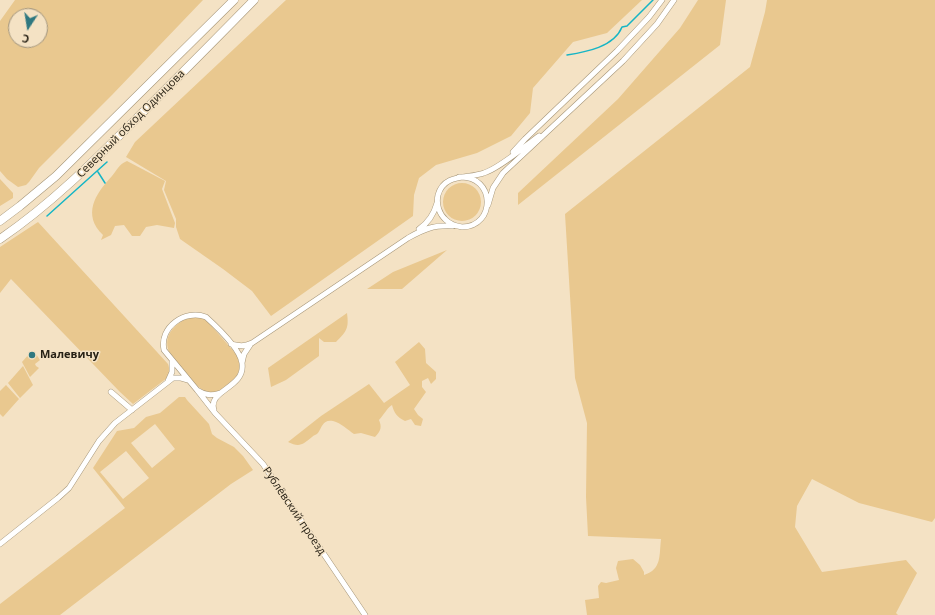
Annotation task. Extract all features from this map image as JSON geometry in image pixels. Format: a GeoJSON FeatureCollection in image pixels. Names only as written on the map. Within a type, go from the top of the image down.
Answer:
{"type":"FeatureCollection","features":[{"type":"Feature","properties":{"kind":"highway","name":"Северный обход Одинцова"},"geometry":{"type":"LineString","coordinates":[[0,221],[56,176],[234,0]]}},
{"type":"Feature","properties":{"kind":"highway","name":"Северный обход Одинцова"},"geometry":{"type":"LineString","coordinates":[[0,239],[30,218],[67,187],[254,0]]}},
{"type":"Feature","properties":{"kind":"street"},"geometry":{"type":"LineString","coordinates":[[505,160],[617,51],[649,17],[662,0]]}},
{"type":"Feature","properties":{"kind":"street"},"geometry":{"type":"LineString","coordinates":[[408,238],[432,227],[462,227],[470,226],[477,222],[485,212],[493,188],[503,173],[623,61],[657,24],[674,0]]}},
{"type":"Feature","properties":{"kind":"street"},"geometry":{"type":"LineString","coordinates":[[231,344],[246,346],[252,343],[408,238],[427,222],[436,208],[439,194],[445,184],[452,179],[483,173],[505,160],[554,124]]}},
{"type":"Feature","properties":{"kind":"street"},"geometry":{"type":"LineString","coordinates":[[459,177],[468,177],[479,182],[486,192],[488,205]]}},
{"type":"Feature","properties":{"kind":"street"},"geometry":{"type":"LineString","coordinates":[[439,194],[438,207],[444,218],[450,223],[462,227]]}},
{"type":"Feature","properties":{"kind":"street"},"geometry":{"type":"LineString","coordinates":[[220,393],[209,395],[204,394],[197,390],[188,380],[164,350],[163,345],[166,332],[183,316],[199,314],[206,317],[231,344],[238,353],[242,363]]}},
{"type":"Feature","properties":{"kind":"street"},"geometry":{"type":"LineString","coordinates":[[215,413],[213,402],[220,393],[237,381],[241,375],[244,354],[252,343]]}},
{"type":"Feature","properties":{"kind":"street"},"geometry":{"type":"LineString","coordinates":[[168,382],[172,372],[172,361]]}},
{"type":"Feature","properties":{"kind":"street"},"geometry":{"type":"LineString","coordinates":[[0,544],[69,488],[84,467],[99,441],[115,424],[168,382],[177,377],[188,380]]}},
{"type":"Feature","properties":{"kind":"street","name":"Рублёвский проезд"},"geometry":{"type":"LineString","coordinates":[[197,390],[215,413],[263,464],[365,615]]}},
{"type":"Feature","properties":{"kind":"street"},"geometry":{"type":"LineString","coordinates":[[111,392],[132,410]]}},
{"type":"Feature","properties":{"kind":"shaded area"},"geometry":{"type":"Polygon","coordinates":[[[15,0],[203,0],[112,95],[39,168],[26,185],[18,187],[7,179],[0,171],[0,21],[8,10],[8,48],[48,48],[48,8],[9,8],[15,0]]]}},
{"type":"Feature","properties":{"kind":"shaded area"},"geometry":{"type":"Polygon","coordinates":[[[286,0],[642,0],[607,33],[573,42],[533,88],[530,113],[511,136],[477,153],[436,165],[419,178],[414,195],[413,216],[271,316],[252,291],[180,239],[176,227],[176,219],[164,190],[166,181],[126,157],[135,142],[286,0]]]}},
{"type":"Feature","properties":{"kind":"shaded area"},"geometry":{"type":"Polygon","coordinates":[[[698,0],[726,0],[720,45],[518,205],[518,193],[618,99],[680,28],[698,0]]]}},
{"type":"Feature","properties":{"kind":"shaded area"},"geometry":{"type":"Polygon","coordinates":[[[767,0],[935,0],[935,518],[932,522],[859,503],[812,479],[797,506],[795,527],[822,572],[906,560],[917,573],[896,613],[898,615],[587,615],[585,600],[599,598],[598,586],[601,582],[606,583],[619,580],[616,568],[618,561],[633,559],[640,565],[644,575],[654,569],[658,561],[661,539],[588,536],[586,497],[587,423],[575,378],[565,214],[750,67],[767,0]]]}},
{"type":"Feature","properties":{"kind":"shaded area"},"geometry":{"type":"Polygon","coordinates":[[[127,161],[165,181],[162,189],[175,223],[174,228],[157,225],[146,227],[140,236],[132,236],[124,225],[115,226],[111,235],[101,240],[103,235],[93,220],[93,205],[100,190],[120,166],[127,161]]]}},
{"type":"Feature","properties":{"kind":"shaded area"},"geometry":{"type":"Polygon","coordinates":[[[0,179],[13,193],[13,198],[0,206],[0,179]]]}},
{"type":"Feature","properties":{"kind":"shaded area"},"geometry":{"type":"Polygon","coordinates":[[[458,183],[466,183],[476,188],[480,195],[480,209],[476,216],[466,221],[458,221],[448,216],[446,213],[443,206],[443,198],[448,188],[451,186],[458,183]]]}},
{"type":"Feature","properties":{"kind":"shaded area"},"geometry":{"type":"Polygon","coordinates":[[[38,222],[168,364],[169,371],[167,378],[133,404],[11,279],[0,293],[0,247],[38,222]]]}},
{"type":"Feature","properties":{"kind":"shaded area"},"geometry":{"type":"Polygon","coordinates":[[[447,250],[402,289],[367,289],[393,272],[447,250]]]}},
{"type":"Feature","properties":{"kind":"shaded area"},"geometry":{"type":"Polygon","coordinates":[[[347,313],[348,322],[346,329],[343,335],[336,342],[324,342],[319,338],[319,356],[286,380],[271,387],[268,368],[347,313]]]}},
{"type":"Feature","properties":{"kind":"shaded area"},"geometry":{"type":"Polygon","coordinates":[[[192,316],[202,318],[208,322],[236,354],[239,363],[238,373],[233,382],[224,389],[213,392],[203,390],[190,379],[171,356],[168,349],[168,336],[175,326],[192,316]]]}},
{"type":"Feature","properties":{"kind":"shaded area"},"geometry":{"type":"Polygon","coordinates":[[[419,342],[425,349],[426,363],[436,372],[436,379],[431,384],[428,378],[422,381],[422,387],[426,392],[414,409],[423,419],[421,426],[415,425],[411,419],[405,421],[400,418],[395,413],[392,405],[379,420],[380,429],[379,433],[375,437],[361,433],[354,434],[339,423],[327,421],[318,433],[304,443],[296,445],[288,442],[321,416],[369,384],[384,403],[410,385],[395,362],[419,342]]]}},
{"type":"Feature","properties":{"kind":"shaded area"},"geometry":{"type":"Polygon","coordinates":[[[29,354],[32,359],[36,354],[40,360],[35,364],[39,368],[30,377],[22,362],[29,354]]]}},
{"type":"Feature","properties":{"kind":"shaded area"},"geometry":{"type":"Polygon","coordinates":[[[23,366],[33,385],[20,398],[8,383],[23,366]]]}},
{"type":"Feature","properties":{"kind":"shaded area"},"geometry":{"type":"Polygon","coordinates":[[[6,385],[19,399],[3,417],[0,414],[0,391],[6,385]]]}},
{"type":"Feature","properties":{"kind":"shaded area"},"geometry":{"type":"Polygon","coordinates":[[[179,397],[185,397],[209,424],[212,434],[234,447],[243,456],[253,470],[231,484],[60,615],[0,615],[0,604],[125,508],[93,468],[117,431],[134,428],[146,417],[160,413],[179,397]],[[155,424],[131,443],[152,468],[175,449],[155,424]],[[126,451],[100,472],[123,499],[149,478],[126,451]]]}},
{"type":"Feature","properties":{"kind":"waterway"},"geometry":{"type":"LineString","coordinates":[[567,55],[591,50],[606,44],[618,34],[622,27],[627,26],[653,0]]}},
{"type":"Feature","properties":{"kind":"waterway"},"geometry":{"type":"LineString","coordinates":[[47,216],[107,162]]}},
{"type":"Feature","properties":{"kind":"waterway"},"geometry":{"type":"LineString","coordinates":[[98,172],[105,183]]}},
{"type":"Feature","properties":{"kind":"place","name":"Малевичу"},"geometry":{"type":"Point","coordinates":[32,355]}}]}
